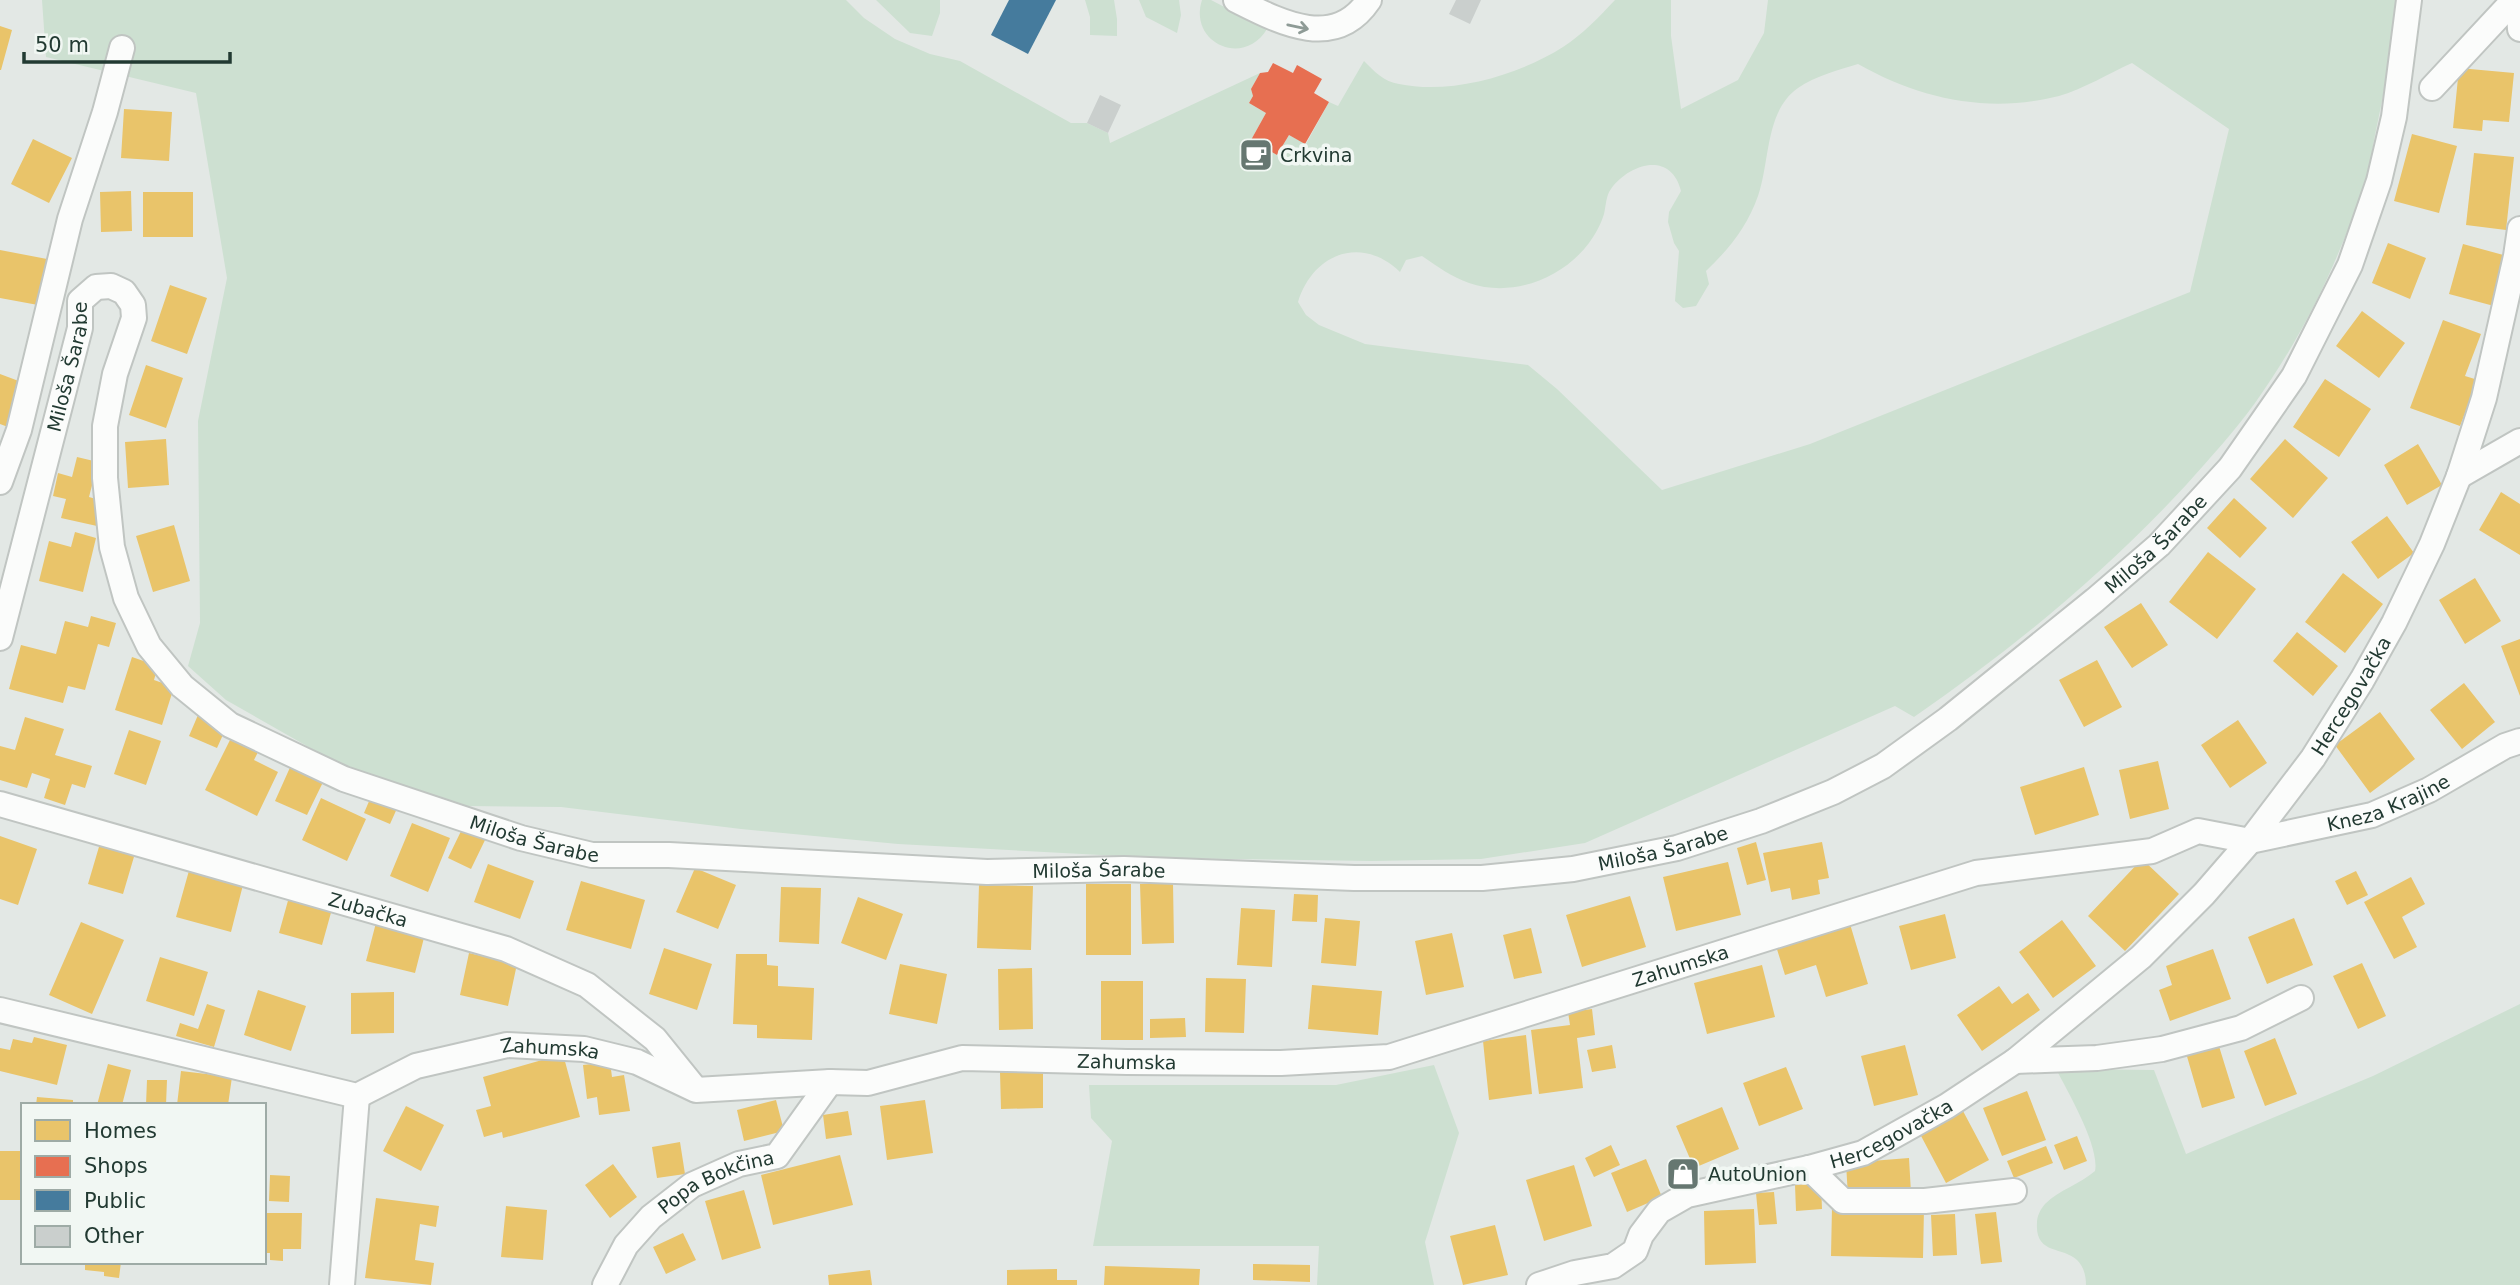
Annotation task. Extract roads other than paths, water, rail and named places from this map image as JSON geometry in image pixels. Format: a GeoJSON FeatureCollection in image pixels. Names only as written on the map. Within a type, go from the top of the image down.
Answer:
{"type":"FeatureCollection","features":[{"type":"Feature","properties":{"kind":"street"},"geometry":{"type":"LineString","coordinates":[[1236,0],[1279,22],[1316,30],[1348,20],[1369,0]]}},
{"type":"Feature","properties":{"kind":"street","name":"Miloša Šarabe"},"geometry":{"type":"LineString","coordinates":[[0,638],[80,328],[80,301],[96,287],[111,286],[124,292],[133,305],[134,318],[115,374],[105,426],[105,478],[112,547],[125,598],[149,646],[182,686],[230,724],[344,779],[521,838],[592,855],[669,855],[987,872],[1124,869],[1354,878],[1469,878],[1573,869],[1677,848],[1761,821],[1833,792],[1883,766],[1948,719],[2095,600],[2159,545],[2230,468],[2294,376],[2350,265],[2379,181],[2394,117],[2409,0]]}},
{"type":"Feature","properties":{"kind":"street"},"geometry":{"type":"LineString","coordinates":[[2516,0],[2520,29]]}},
{"type":"Feature","properties":{"kind":"street"},"geometry":{"type":"LineString","coordinates":[[2432,88],[2516,0]]}},
{"type":"Feature","properties":{"kind":"street","name":"Miloša Šarabe"},"geometry":{"type":"LineString","coordinates":[[0,482],[19,430],[66,232],[122,48]]}},
{"type":"Feature","properties":{"kind":"street","name":"Hercegovačka"},"geometry":{"type":"LineString","coordinates":[[1539,1285],[1575,1273],[1614,1266],[1635,1251],[1641,1235],[1659,1211],[1687,1195],[1863,1153],[1947,1106],[2015,1060],[2141,957],[2204,894],[2250,841],[2313,758],[2394,623],[2459,476],[2484,398],[2520,229]]}},
{"type":"Feature","properties":{"kind":"street"},"geometry":{"type":"LineString","coordinates":[[2459,476],[2520,441]]}},
{"type":"Feature","properties":{"kind":"street","name":"Kneza Krajine"},"geometry":{"type":"LineString","coordinates":[[2250,841],[2372,815],[2429,790],[2505,746],[2520,741]]}},
{"type":"Feature","properties":{"kind":"street","name":"Zubačka"},"geometry":{"type":"LineString","coordinates":[[0,804],[506,949],[587,985],[655,1039],[696,1090]]}},
{"type":"Feature","properties":{"kind":"street","name":"Zahumska"},"geometry":{"type":"LineString","coordinates":[[356,1097],[416,1066],[507,1045],[584,1049],[637,1062],[696,1090],[830,1082],[868,1083],[962,1058],[1281,1063],[1390,1058],[1976,873],[2152,851],[2198,831],[2250,841]]}},
{"type":"Feature","properties":{"kind":"street"},"geometry":{"type":"LineString","coordinates":[[2015,1060],[2097,1058],[2162,1049],[2241,1028],[2301,998]]}},
{"type":"Feature","properties":{"kind":"street"},"geometry":{"type":"LineString","coordinates":[[0,1010],[356,1097],[342,1285]]}},
{"type":"Feature","properties":{"kind":"street","name":"Popa Bokčina"},"geometry":{"type":"LineString","coordinates":[[605,1285],[626,1245],[650,1217],[692,1185],[739,1164],[777,1156],[830,1082]]}},
{"type":"Feature","properties":{"kind":"street"},"geometry":{"type":"LineString","coordinates":[[1809,1168],[1843,1201],[1925,1200],[2014,1191]]}},
{"type":"Feature","properties":{"kind":"place","name":"Crkvina"},"geometry":{"type":"Point","coordinates":[1256,155]}},
{"type":"Feature","properties":{"kind":"place","name":"AutoUnion"},"geometry":{"type":"Point","coordinates":[1683,1174]}}]}
